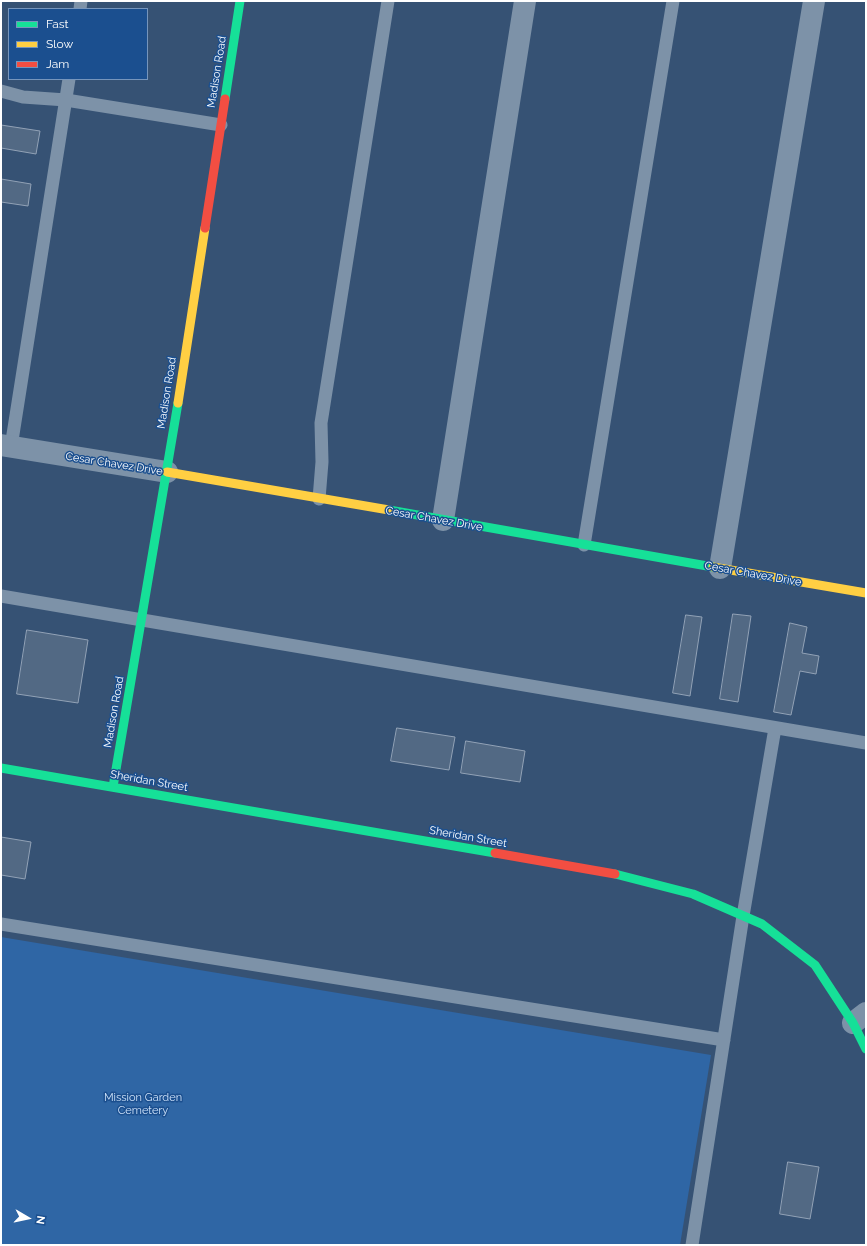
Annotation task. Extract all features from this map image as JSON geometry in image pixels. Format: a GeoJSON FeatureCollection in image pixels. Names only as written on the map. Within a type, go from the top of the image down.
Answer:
{"type":"FeatureCollection","features":[{"type":"Feature","properties":{"kind":"street","name":"Madison Road"},"geometry":{"type":"LineString","coordinates":[[113,787],[167,472],[240,1]]}},
{"type":"Feature","properties":{"kind":"street"},"geometry":{"type":"LineString","coordinates":[[443,520],[525,1]]}},
{"type":"Feature","properties":{"kind":"street"},"geometry":{"type":"LineString","coordinates":[[720,568],[814,1]]}},
{"type":"Feature","properties":{"kind":"street","name":"Cesar Chavez Drive"},"geometry":{"type":"LineString","coordinates":[[6,446],[167,472],[866,594]]}},
{"type":"Feature","properties":{"kind":"street","name":"Sheridan Street"},"geometry":{"type":"LineString","coordinates":[[1,768],[626,876],[693,894],[762,924],[815,965],[860,1018],[866,1049]]}},
{"type":"Feature","properties":{"kind":"lane"},"geometry":{"type":"LineString","coordinates":[[319,499],[322,462],[321,424],[388,1]]}},
{"type":"Feature","properties":{"kind":"lane"},"geometry":{"type":"LineString","coordinates":[[584,545],[673,1]]}},
{"type":"Feature","properties":{"kind":"lane"},"geometry":{"type":"LineString","coordinates":[[6,446],[69,80]]}},
{"type":"Feature","properties":{"kind":"lane"},"geometry":{"type":"LineString","coordinates":[[1,91],[23,97],[66,100],[221,125]]}},
{"type":"Feature","properties":{"kind":"lane"},"geometry":{"type":"LineString","coordinates":[[1,596],[866,743]]}},
{"type":"Feature","properties":{"kind":"lane"},"geometry":{"type":"LineString","coordinates":[[692,1245],[743,916],[775,728]]}},
{"type":"Feature","properties":{"kind":"lane"},"geometry":{"type":"LineString","coordinates":[[1,924],[724,1040]]}},
{"type":"Feature","properties":{"kind":"green space","name":"Mission Garden Cemetery"},"geometry":{"type":"Polygon","coordinates":[[[1,937],[711,1055],[680,1245],[1,1245],[1,937]]]}},
{"type":"Feature","properties":{"kind":"building"},"geometry":{"type":"Polygon","coordinates":[[[1,125],[40,131],[36,154],[1,148],[1,125]]]}},
{"type":"Feature","properties":{"kind":"building"},"geometry":{"type":"Polygon","coordinates":[[[1,179],[31,184],[28,206],[1,202],[1,179]]]}},
{"type":"Feature","properties":{"kind":"building"},"geometry":{"type":"Polygon","coordinates":[[[733,614],[751,616],[738,702],[720,699],[733,614]]]}},
{"type":"Feature","properties":{"kind":"building"},"geometry":{"type":"Polygon","coordinates":[[[686,615],[702,617],[690,696],[673,693],[686,615]]]}},
{"type":"Feature","properties":{"kind":"building"},"geometry":{"type":"Polygon","coordinates":[[[790,623],[807,627],[802,653],[819,656],[816,674],[800,671],[791,715],[774,712],[790,623]]]}},
{"type":"Feature","properties":{"kind":"building"},"geometry":{"type":"Polygon","coordinates":[[[27,630],[88,640],[78,703],[17,694],[27,630]]]}},
{"type":"Feature","properties":{"kind":"building"},"geometry":{"type":"Polygon","coordinates":[[[397,728],[455,737],[449,770],[391,761],[397,728]]]}},
{"type":"Feature","properties":{"kind":"building"},"geometry":{"type":"Polygon","coordinates":[[[466,741],[525,751],[520,782],[461,773],[466,741]]]}},
{"type":"Feature","properties":{"kind":"building"},"geometry":{"type":"Polygon","coordinates":[[[1,837],[31,842],[25,879],[1,875],[1,837]]]}},
{"type":"Feature","properties":{"kind":"building"},"geometry":{"type":"Polygon","coordinates":[[[788,1162],[819,1167],[810,1219],[780,1214],[788,1162]]]}},
{"type":"Feature","properties":{"kind":"traffic: fast"},"geometry":{"type":"LineString","coordinates":[[225,99],[240,1]]}},
{"type":"Feature","properties":{"kind":"traffic: fast"},"geometry":{"type":"LineString","coordinates":[[113,787],[178,403]]}},
{"type":"Feature","properties":{"kind":"traffic: fast"},"geometry":{"type":"LineString","coordinates":[[389,510],[713,567]]}},
{"type":"Feature","properties":{"kind":"traffic: fast"},"geometry":{"type":"LineString","coordinates":[[1,768],[495,853]]}},
{"type":"Feature","properties":{"kind":"traffic: fast"},"geometry":{"type":"LineString","coordinates":[[615,874],[693,894],[762,924],[815,965],[853,1023],[866,1049]]}},
{"type":"Feature","properties":{"kind":"traffic: slow"},"geometry":{"type":"LineString","coordinates":[[178,403],[205,228]]}},
{"type":"Feature","properties":{"kind":"traffic: slow"},"geometry":{"type":"LineString","coordinates":[[167,472],[389,510]]}},
{"type":"Feature","properties":{"kind":"traffic: slow"},"geometry":{"type":"LineString","coordinates":[[713,567],[866,593]]}},
{"type":"Feature","properties":{"kind":"traffic: jam"},"geometry":{"type":"LineString","coordinates":[[205,228],[225,99]]}},
{"type":"Feature","properties":{"kind":"traffic: jam"},"geometry":{"type":"LineString","coordinates":[[495,853],[615,874]]}}]}
